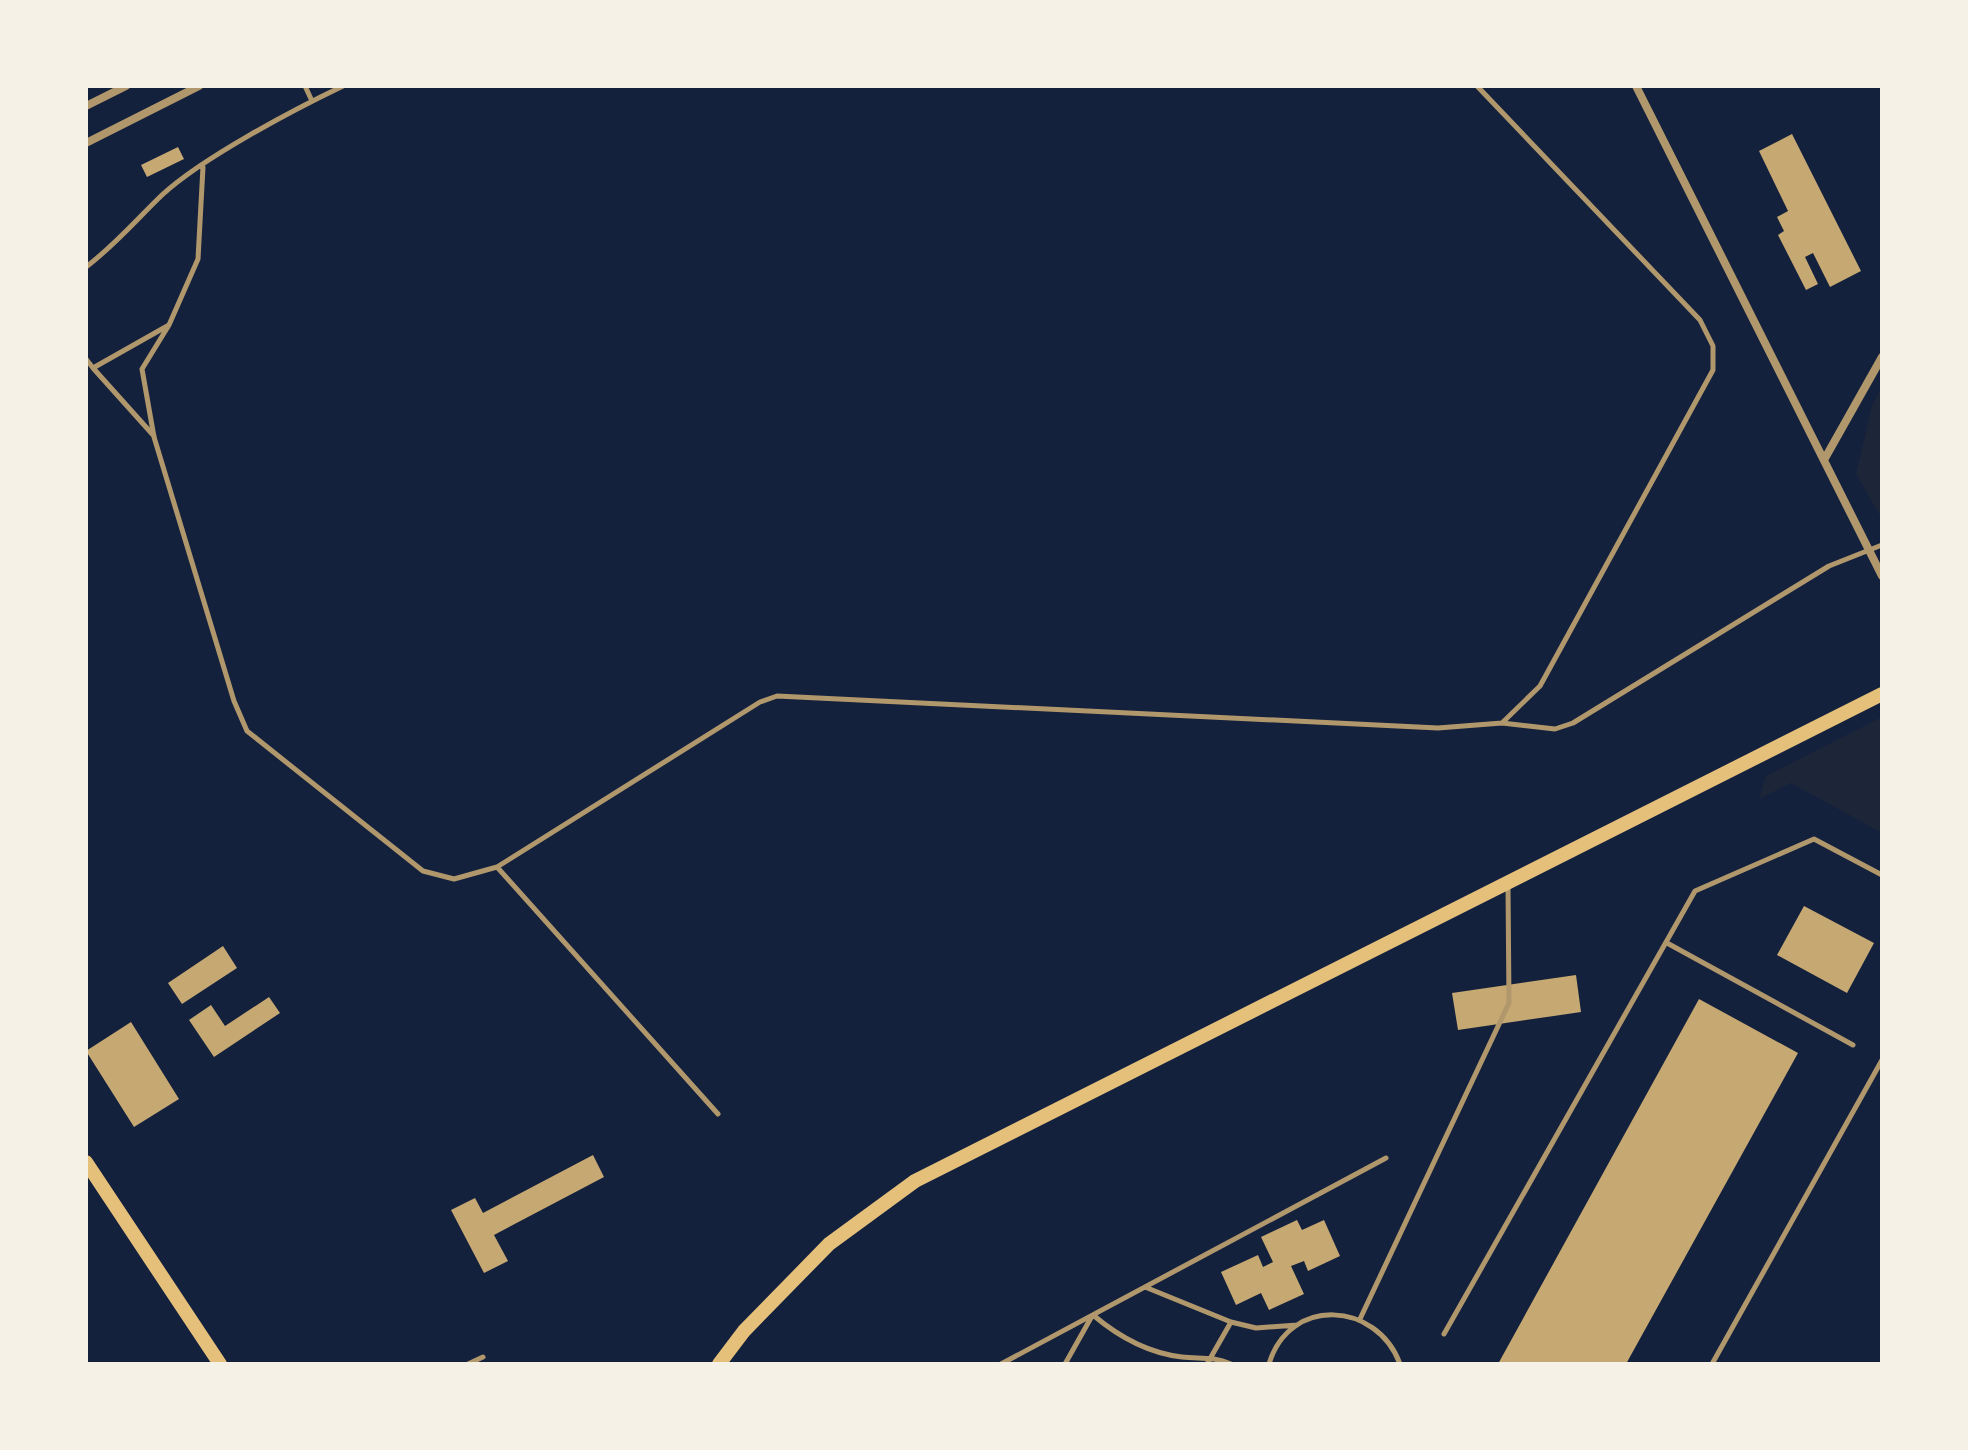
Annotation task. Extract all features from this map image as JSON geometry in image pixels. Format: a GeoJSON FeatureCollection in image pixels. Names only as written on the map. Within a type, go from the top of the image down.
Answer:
{"type":"FeatureCollection","features":[{"type":"Feature","properties":{"kind":"main road"},"geometry":{"type":"LineString","coordinates":[[719,1364],[744,1331],[829,1244],[915,1181],[1882,694]]}},
{"type":"Feature","properties":{"kind":"main road"},"geometry":{"type":"LineString","coordinates":[[86,1162],[220,1364]]}},
{"type":"Feature","properties":{"kind":"street"},"geometry":{"type":"LineString","coordinates":[[86,106],[126,86]]}},
{"type":"Feature","properties":{"kind":"street"},"geometry":{"type":"LineString","coordinates":[[86,143],[199,86]]}},
{"type":"Feature","properties":{"kind":"street"},"geometry":{"type":"LineString","coordinates":[[1636,86],[1882,576]]}},
{"type":"Feature","properties":{"kind":"street"},"geometry":{"type":"LineString","coordinates":[[1824,460],[1882,357]]}},
{"type":"Feature","properties":{"kind":"lane"},"geometry":{"type":"LineString","coordinates":[[305,86],[312,101]]}},
{"type":"Feature","properties":{"kind":"lane"},"geometry":{"type":"LineString","coordinates":[[86,267],[119,242],[164,194],[203,166],[343,86]]}},
{"type":"Feature","properties":{"kind":"lane"},"geometry":{"type":"LineString","coordinates":[[1477,86],[1700,320],[1713,346],[1713,370],[1540,686],[1502,723]]}},
{"type":"Feature","properties":{"kind":"lane"},"geometry":{"type":"LineString","coordinates":[[203,166],[198,259],[169,325],[142,369],[154,437],[234,701],[247,731],[423,871],[454,879],[497,867],[760,702],[777,696],[1438,728],[1502,723],[1555,729],[1573,723],[1829,566],[1882,545]]}},
{"type":"Feature","properties":{"kind":"lane"},"geometry":{"type":"LineString","coordinates":[[93,368],[169,325]]}},
{"type":"Feature","properties":{"kind":"lane"},"geometry":{"type":"LineString","coordinates":[[86,359],[154,437]]}},
{"type":"Feature","properties":{"kind":"lane"},"geometry":{"type":"LineString","coordinates":[[1444,1334],[1695,891],[1814,839],[1882,875]]}},
{"type":"Feature","properties":{"kind":"lane"},"geometry":{"type":"LineString","coordinates":[[497,867],[718,1114]]}},
{"type":"Feature","properties":{"kind":"lane"},"geometry":{"type":"LineString","coordinates":[[1360,1319],[1509,1003],[1508,881]]}},
{"type":"Feature","properties":{"kind":"lane"},"geometry":{"type":"LineString","coordinates":[[1667,943],[1853,1045]]}},
{"type":"Feature","properties":{"kind":"lane"},"geometry":{"type":"LineString","coordinates":[[1712,1364],[1882,1060]]}},
{"type":"Feature","properties":{"kind":"lane"},"geometry":{"type":"LineString","coordinates":[[1001,1364],[1386,1158]]}},
{"type":"Feature","properties":{"kind":"lane"},"geometry":{"type":"LineString","coordinates":[[1145,1287],[1231,1322],[1256,1328],[1298,1325]]}},
{"type":"Feature","properties":{"kind":"lane"},"geometry":{"type":"LineString","coordinates":[[1269,1364],[1282,1338],[1298,1325],[1316,1317],[1339,1314],[1360,1319],[1380,1331],[1395,1349],[1400,1364]]}},
{"type":"Feature","properties":{"kind":"lane"},"geometry":{"type":"LineString","coordinates":[[1093,1315],[1115,1334],[1154,1352],[1186,1357],[1212,1356],[1231,1364]]}},
{"type":"Feature","properties":{"kind":"lane"},"geometry":{"type":"LineString","coordinates":[[1065,1364],[1093,1315]]}},
{"type":"Feature","properties":{"kind":"lane"},"geometry":{"type":"LineString","coordinates":[[1207,1364],[1231,1322]]}},
{"type":"Feature","properties":{"kind":"lane"},"geometry":{"type":"LineString","coordinates":[[468,1364],[483,1357]]}},
{"type":"Feature","properties":{"kind":"shaded area"},"geometry":{"type":"Polygon","coordinates":[[[1882,385],[1882,519],[1856,474],[1872,406],[1882,385]]]}},
{"type":"Feature","properties":{"kind":"shaded area"},"geometry":{"type":"Polygon","coordinates":[[[1882,717],[1882,833],[1791,783],[1759,799],[1766,776],[1882,717]]]}},
{"type":"Feature","properties":{"kind":"building"},"geometry":{"type":"Polygon","coordinates":[[[1792,134],[1861,271],[1830,287],[1813,253],[1805,257],[1818,284],[1806,290],[1778,235],[1784,231],[1777,217],[1788,211],[1759,151],[1792,134]]]}},
{"type":"Feature","properties":{"kind":"building"},"geometry":{"type":"Polygon","coordinates":[[[178,147],[184,159],[147,177],[141,165],[178,147]]]}},
{"type":"Feature","properties":{"kind":"building"},"geometry":{"type":"Polygon","coordinates":[[[1804,906],[1874,943],[1847,993],[1777,955],[1804,906]]]}},
{"type":"Feature","properties":{"kind":"building"},"geometry":{"type":"Polygon","coordinates":[[[223,946],[237,968],[182,1004],[168,983],[223,946]]]}},
{"type":"Feature","properties":{"kind":"building"},"geometry":{"type":"Polygon","coordinates":[[[1576,975],[1581,1012],[1458,1030],[1452,993],[1576,975]]]}},
{"type":"Feature","properties":{"kind":"building"},"geometry":{"type":"Polygon","coordinates":[[[269,997],[280,1013],[214,1057],[189,1020],[211,1005],[225,1026],[269,997]]]}},
{"type":"Feature","properties":{"kind":"building"},"geometry":{"type":"Polygon","coordinates":[[[1699,999],[1798,1053],[1626,1364],[1498,1364],[1699,999]]]}},
{"type":"Feature","properties":{"kind":"building"},"geometry":{"type":"Polygon","coordinates":[[[131,1022],[179,1099],[134,1127],[86,1051],[131,1022]]]}},
{"type":"Feature","properties":{"kind":"building"},"geometry":{"type":"Polygon","coordinates":[[[593,1155],[604,1177],[494,1235],[508,1261],[484,1273],[451,1210],[475,1198],[483,1213],[593,1155]]]}},
{"type":"Feature","properties":{"kind":"building"},"geometry":{"type":"Polygon","coordinates":[[[1297,1220],[1302,1230],[1324,1220],[1340,1256],[1308,1271],[1304,1261],[1291,1266],[1304,1294],[1269,1310],[1261,1293],[1236,1305],[1221,1272],[1258,1255],[1263,1267],[1273,1262],[1261,1237],[1297,1220]]]}}]}
